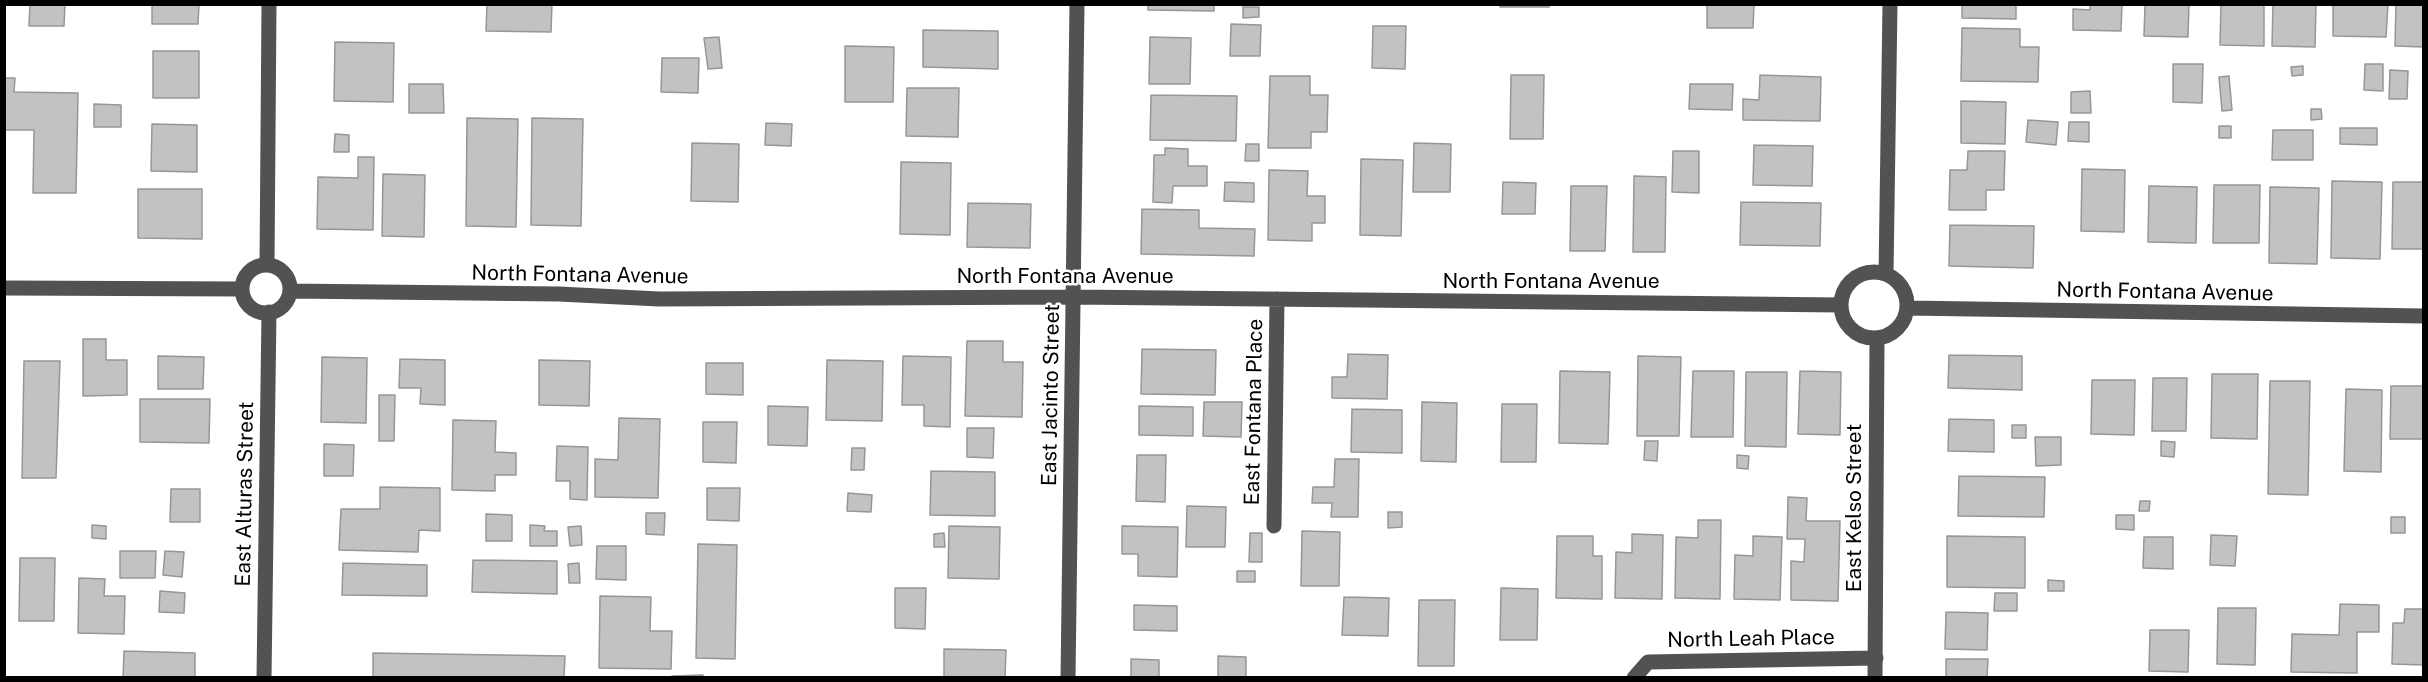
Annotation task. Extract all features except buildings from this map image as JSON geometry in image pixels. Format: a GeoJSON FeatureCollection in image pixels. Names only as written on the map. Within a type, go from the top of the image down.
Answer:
{"type":"FeatureCollection","features":[{"type":"Feature","properties":{"kind":"street"},"geometry":{"type":"LineString","coordinates":[[267,265],[269,4]]}},
{"type":"Feature","properties":{"kind":"street","name":"East Jacinto Street"},"geometry":{"type":"LineString","coordinates":[[1068,678],[1077,4]]}},
{"type":"Feature","properties":{"kind":"street"},"geometry":{"type":"LineString","coordinates":[[1886,274],[1890,4]]}},
{"type":"Feature","properties":{"kind":"street"},"geometry":{"type":"LineString","coordinates":[[267,265],[282,271],[290,291],[284,304],[269,312],[256,311],[249,306],[242,289],[246,275],[252,269],[267,265]]}},
{"type":"Feature","properties":{"kind":"street"},"geometry":{"type":"LineString","coordinates":[[1874,272],[1886,274],[1902,288],[1907,308],[1899,327],[1891,333],[1877,338],[1861,336],[1852,330],[1845,320],[1841,305],[1846,288],[1853,279],[1874,272]]}},
{"type":"Feature","properties":{"kind":"street"},"geometry":{"type":"LineString","coordinates":[[4,288],[242,289]]}},
{"type":"Feature","properties":{"kind":"street","name":"North Fontana Avenue"},"geometry":{"type":"LineString","coordinates":[[290,291],[559,294],[659,299],[1073,297],[1841,305]]}},
{"type":"Feature","properties":{"kind":"street","name":"East Fontana Place"},"geometry":{"type":"LineString","coordinates":[[1274,526],[1277,299]]}},
{"type":"Feature","properties":{"kind":"street","name":"North Fontana Avenue"},"geometry":{"type":"LineString","coordinates":[[1907,308],[2424,316]]}},
{"type":"Feature","properties":{"kind":"street","name":"East Alturas Street"},"geometry":{"type":"LineString","coordinates":[[264,678],[269,312]]}},
{"type":"Feature","properties":{"kind":"street","name":"East Kelso Street"},"geometry":{"type":"LineString","coordinates":[[1875,678],[1877,338]]}},
{"type":"Feature","properties":{"kind":"street","name":"North Leah Place"},"geometry":{"type":"LineString","coordinates":[[1634,678],[1648,662],[1876,658]]}}]}
